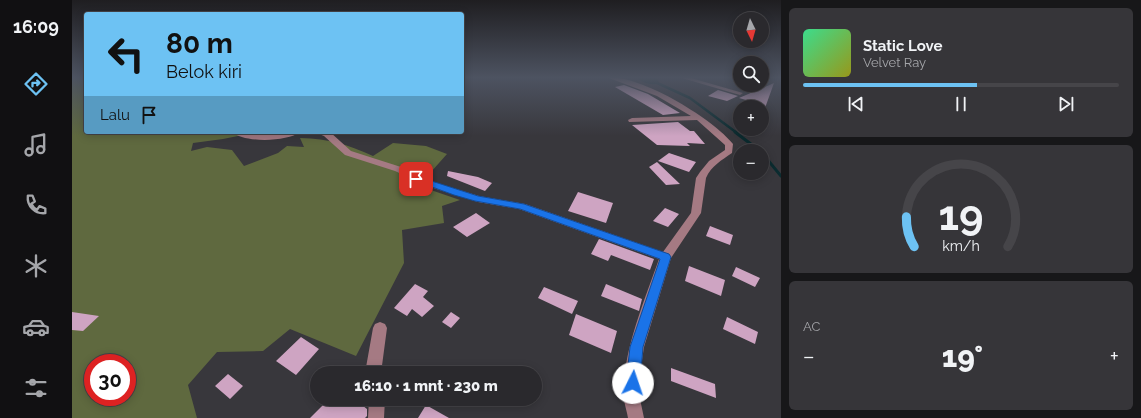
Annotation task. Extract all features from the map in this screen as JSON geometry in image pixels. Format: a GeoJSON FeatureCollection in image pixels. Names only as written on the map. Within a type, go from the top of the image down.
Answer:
{"type":"FeatureCollection","features":[{"type":"Feature","properties":{"kind":"street"},"geometry":{"type":"LineString","coordinates":[[636,418],[632,399],[633,367],[637,347],[665,257],[696,213],[701,178],[704,172],[712,163],[729,151],[729,144],[711,126],[662,98]]}},
{"type":"Feature","properties":{"kind":"street"},"geometry":{"type":"LineString","coordinates":[[632,120],[697,118]]}},
{"type":"Feature","properties":{"kind":"street"},"geometry":{"type":"LineString","coordinates":[[243,134],[256,138],[266,138],[290,134]]}},
{"type":"Feature","properties":{"kind":"street"},"geometry":{"type":"LineString","coordinates":[[327,134],[348,153],[398,169],[430,184],[478,199],[521,206],[576,224],[665,257]]}},
{"type":"Feature","properties":{"kind":"street"},"geometry":{"type":"LineString","coordinates":[[375,366],[380,328]]}},
{"type":"Feature","properties":{"kind":"street"},"geometry":{"type":"LineString","coordinates":[[376,418],[377,406]]}},
{"type":"Feature","properties":{"kind":"green space"},"geometry":{"type":"Polygon","coordinates":[[[72,98],[84,98],[84,134],[248,134],[193,143],[191,151],[207,147],[232,150],[244,166],[278,153],[287,146],[304,147],[300,138],[338,143],[373,156],[393,143],[426,146],[447,154],[431,172],[425,188],[460,200],[442,206],[444,223],[402,230],[404,263],[356,356],[290,329],[263,351],[217,352],[188,385],[197,418],[72,418],[72,98]]]}},
{"type":"Feature","properties":{"kind":"building"},"geometry":{"type":"Polygon","coordinates":[[[633,98],[654,98],[680,113],[663,115],[633,98]]]}},
{"type":"Feature","properties":{"kind":"building"},"geometry":{"type":"Polygon","coordinates":[[[714,98],[735,98],[727,101],[714,98]]]}},
{"type":"Feature","properties":{"kind":"building"},"geometry":{"type":"Polygon","coordinates":[[[739,98],[769,98],[768,100],[746,100],[739,98]]]}},
{"type":"Feature","properties":{"kind":"building"},"geometry":{"type":"Polygon","coordinates":[[[678,122],[690,131],[694,131],[705,144],[687,143],[690,146],[657,145],[632,125],[678,122]]]}},
{"type":"Feature","properties":{"kind":"building"},"geometry":{"type":"Polygon","coordinates":[[[669,153],[696,162],[689,172],[658,161],[669,153]]]}},
{"type":"Feature","properties":{"kind":"building"},"geometry":{"type":"Polygon","coordinates":[[[657,162],[680,184],[666,185],[649,167],[657,162]]]}},
{"type":"Feature","properties":{"kind":"building"},"geometry":{"type":"Polygon","coordinates":[[[448,171],[478,177],[492,183],[485,191],[447,176],[448,171]]]}},
{"type":"Feature","properties":{"kind":"building"},"geometry":{"type":"Polygon","coordinates":[[[578,192],[613,203],[606,223],[568,211],[578,192]]]}},
{"type":"Feature","properties":{"kind":"building"},"geometry":{"type":"Polygon","coordinates":[[[665,208],[679,214],[668,227],[653,221],[665,208]]]}},
{"type":"Feature","properties":{"kind":"building"},"geometry":{"type":"Polygon","coordinates":[[[476,213],[490,223],[467,237],[453,227],[476,213]]]}},
{"type":"Feature","properties":{"kind":"building"},"geometry":{"type":"Polygon","coordinates":[[[710,226],[733,235],[730,245],[706,236],[710,226]]]}},
{"type":"Feature","properties":{"kind":"building"},"geometry":{"type":"Polygon","coordinates":[[[599,239],[654,259],[650,270],[611,255],[608,261],[591,254],[599,239]]]}},
{"type":"Feature","properties":{"kind":"building"},"geometry":{"type":"Polygon","coordinates":[[[689,266],[725,280],[721,296],[685,281],[689,266]]]}},
{"type":"Feature","properties":{"kind":"building"},"geometry":{"type":"Polygon","coordinates":[[[736,267],[760,278],[755,287],[732,276],[736,267]]]}},
{"type":"Feature","properties":{"kind":"building"},"geometry":{"type":"Polygon","coordinates":[[[415,284],[428,291],[423,297],[434,306],[422,317],[412,309],[407,316],[394,308],[415,284]]]}},
{"type":"Feature","properties":{"kind":"building"},"geometry":{"type":"Polygon","coordinates":[[[606,284],[642,299],[639,311],[601,296],[606,284]]]}},
{"type":"Feature","properties":{"kind":"building"},"geometry":{"type":"Polygon","coordinates":[[[544,287],[578,301],[572,314],[538,298],[544,287]]]}},
{"type":"Feature","properties":{"kind":"building"},"geometry":{"type":"Polygon","coordinates":[[[72,312],[99,316],[83,331],[72,330],[72,312]]]}},
{"type":"Feature","properties":{"kind":"building"},"geometry":{"type":"Polygon","coordinates":[[[451,312],[460,318],[451,328],[442,322],[451,312]]]}},
{"type":"Feature","properties":{"kind":"building"},"geometry":{"type":"Polygon","coordinates":[[[576,314],[617,331],[611,353],[569,335],[576,314]]]}},
{"type":"Feature","properties":{"kind":"building"},"geometry":{"type":"Polygon","coordinates":[[[727,317],[758,332],[755,344],[723,329],[727,317]]]}},
{"type":"Feature","properties":{"kind":"building"},"geometry":{"type":"Polygon","coordinates":[[[301,337],[319,349],[296,375],[276,361],[301,337]]]}},
{"type":"Feature","properties":{"kind":"building"},"geometry":{"type":"Polygon","coordinates":[[[671,368],[715,384],[716,398],[671,381],[671,368]]]}},
{"type":"Feature","properties":{"kind":"building"},"geometry":{"type":"Polygon","coordinates":[[[228,374],[243,386],[230,399],[215,386],[228,374]]]}},
{"type":"Feature","properties":{"kind":"building"},"geometry":{"type":"Polygon","coordinates":[[[322,406],[363,406],[367,409],[367,416],[365,418],[310,418],[322,406]]]}},
{"type":"Feature","properties":{"kind":"building"},"geometry":{"type":"Polygon","coordinates":[[[425,406],[428,406],[449,418],[418,418],[425,406]]]}},
{"type":"Feature","properties":{"kind":"waterway"},"geometry":{"type":"LineString","coordinates":[[689,98],[733,130]]}},
{"type":"Feature","properties":{"kind":"waterway"},"geometry":{"type":"LineString","coordinates":[[740,136],[751,144]]}},
{"type":"Feature","properties":{"kind":"waterway"},"geometry":{"type":"LineString","coordinates":[[769,161],[781,176]]}},
{"type":"Feature","properties":{"kind":"route"},"geometry":{"type":"LineString","coordinates":[[416,179],[478,199],[521,206],[605,234],[665,257],[637,347],[633,367],[633,383]]}}]}
